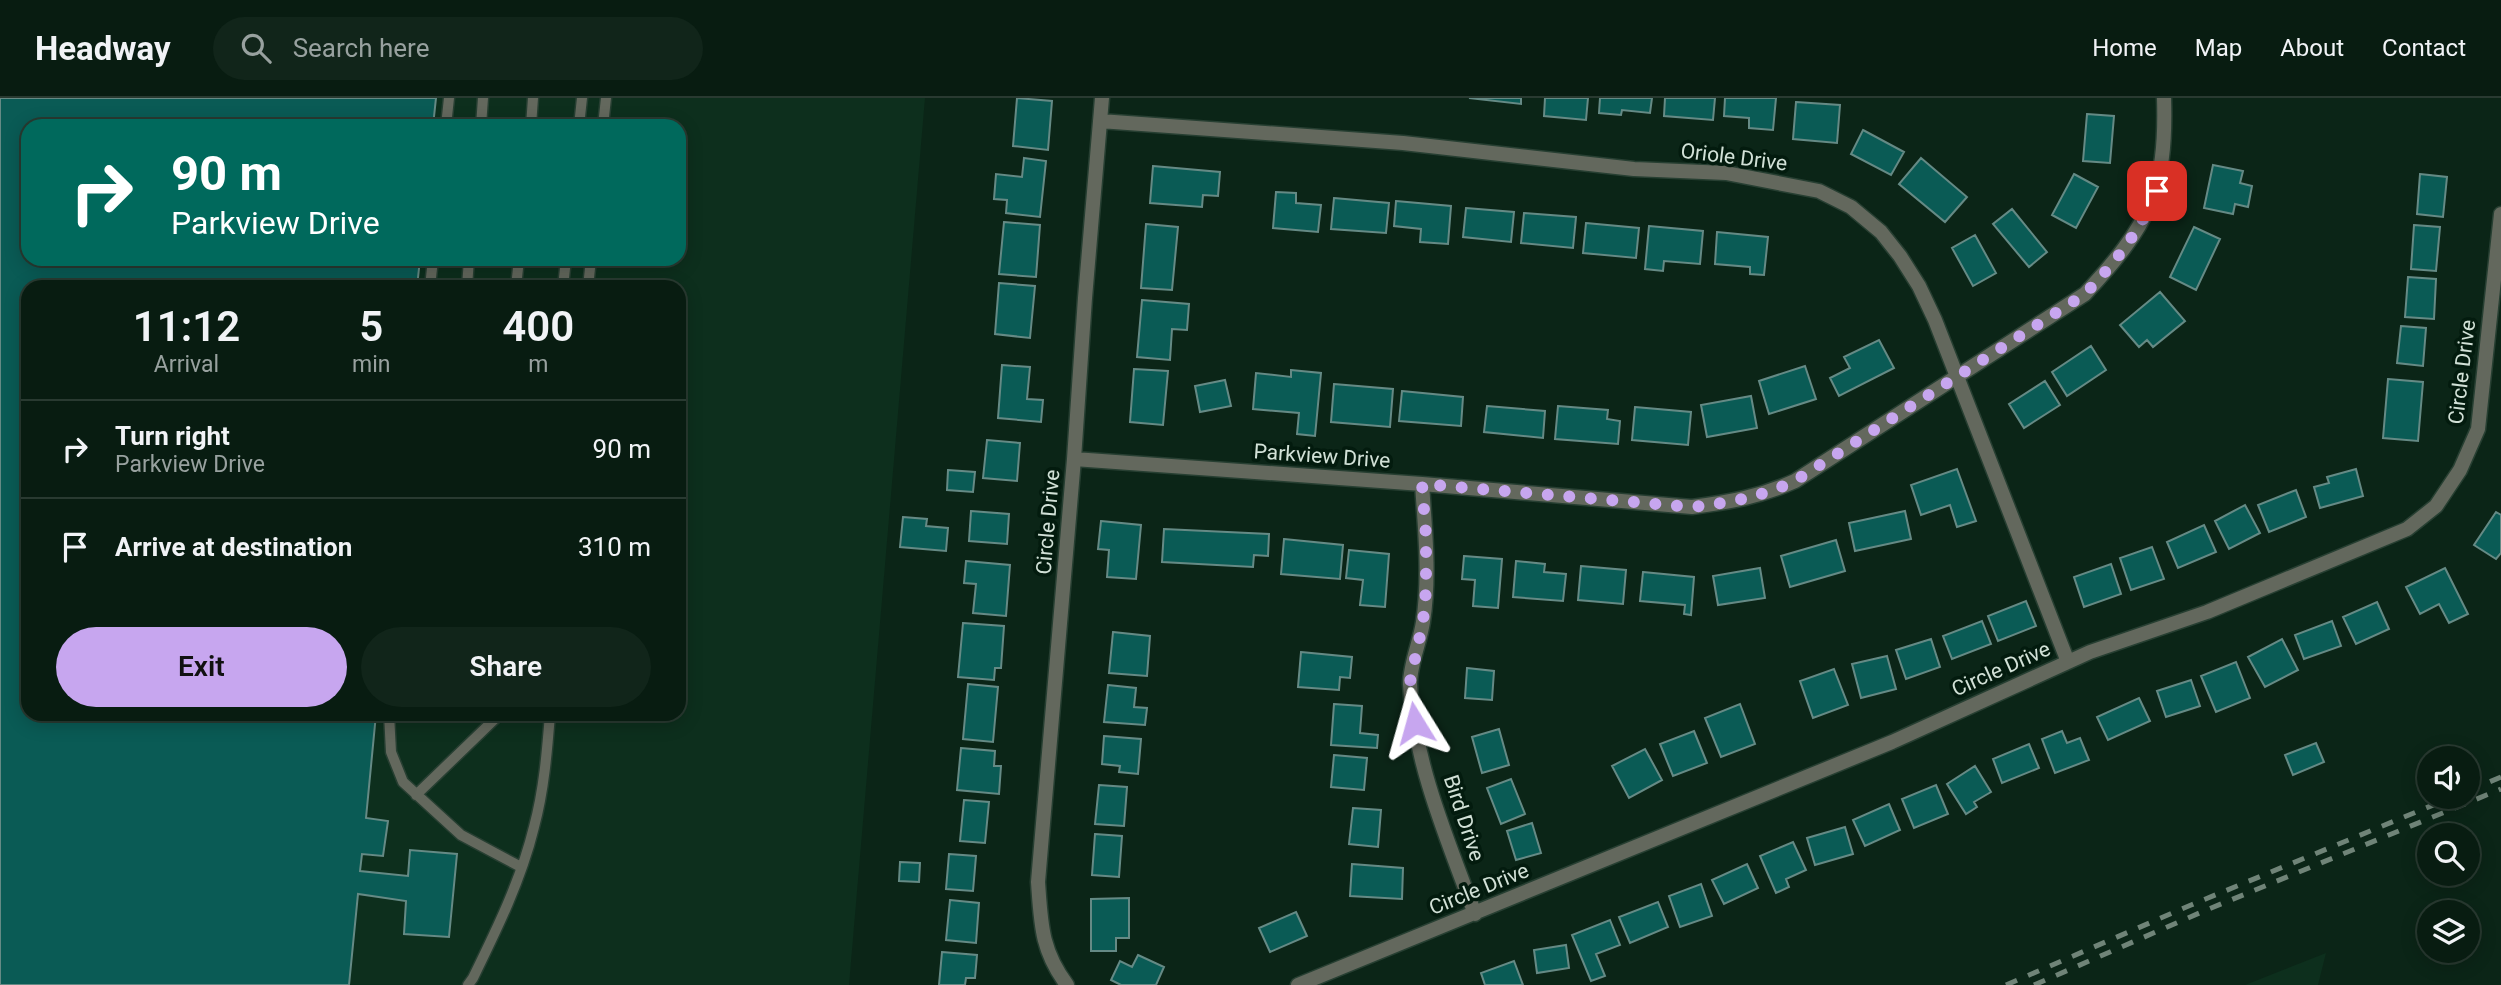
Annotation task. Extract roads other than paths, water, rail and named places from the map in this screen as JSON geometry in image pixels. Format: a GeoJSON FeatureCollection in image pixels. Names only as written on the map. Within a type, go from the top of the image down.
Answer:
{"type":"FeatureCollection","features":[{"type":"Feature","properties":{"kind":"street","name":"Circle Drive"},"geometry":{"type":"LineString","coordinates":[[1067,985],[1056,971],[1043,939],[1038,882],[1102,98]]}},
{"type":"Feature","properties":{"kind":"street","name":"Parkview Drive"},"geometry":{"type":"LineString","coordinates":[[1074,458],[1692,507],[1736,502],[1766,494],[1795,481],[2085,294],[2121,255],[2143,222],[2157,191],[2165,125],[2164,98]]}},
{"type":"Feature","properties":{"kind":"street","name":"Oriole Drive"},"geometry":{"type":"LineString","coordinates":[[1100,121],[1403,143],[1634,169],[1726,173],[1819,191],[1851,207],[1881,232],[1900,256],[1936,320],[2068,662]]}},
{"type":"Feature","properties":{"kind":"street","name":"Circle Drive"},"geometry":{"type":"LineString","coordinates":[[1298,985],[1892,742],[2068,662],[2207,611],[2407,529],[2436,506],[2460,470],[2478,429],[2501,214]]}},
{"type":"Feature","properties":{"kind":"street","name":"Bird Drive"},"geometry":{"type":"LineString","coordinates":[[1422,484],[1426,590],[1423,622],[1410,682],[1418,743],[1446,835],[1475,914]]}},
{"type":"Feature","properties":{"kind":"lane"},"geometry":{"type":"LineString","coordinates":[[447,119],[449,98]]}},
{"type":"Feature","properties":{"kind":"lane"},"geometry":{"type":"LineString","coordinates":[[482,119],[483,98]]}},
{"type":"Feature","properties":{"kind":"lane"},"geometry":{"type":"LineString","coordinates":[[532,119],[533,98]]}},
{"type":"Feature","properties":{"kind":"lane"},"geometry":{"type":"LineString","coordinates":[[580,119],[582,98]]}},
{"type":"Feature","properties":{"kind":"lane"},"geometry":{"type":"LineString","coordinates":[[604,119],[606,98]]}},
{"type":"Feature","properties":{"kind":"lane"},"geometry":{"type":"LineString","coordinates":[[389,721],[391,752],[403,782],[461,835],[521,867]]}},
{"type":"Feature","properties":{"kind":"lane"},"geometry":{"type":"LineString","coordinates":[[416,795],[493,721]]}},
{"type":"Feature","properties":{"kind":"lane"},"geometry":{"type":"LineString","coordinates":[[468,985],[503,917],[534,828],[546,769],[550,721]]}},
{"type":"Feature","properties":{"kind":"railway"},"geometry":{"type":"LineString","coordinates":[[2480,786],[2501,777]]}},
{"type":"Feature","properties":{"kind":"railway"},"geometry":{"type":"LineString","coordinates":[[2034,985],[2204,911],[2501,789]]}},
{"type":"Feature","properties":{"kind":"railway"},"geometry":{"type":"LineString","coordinates":[[2006,985],[2424,809]]}}]}
